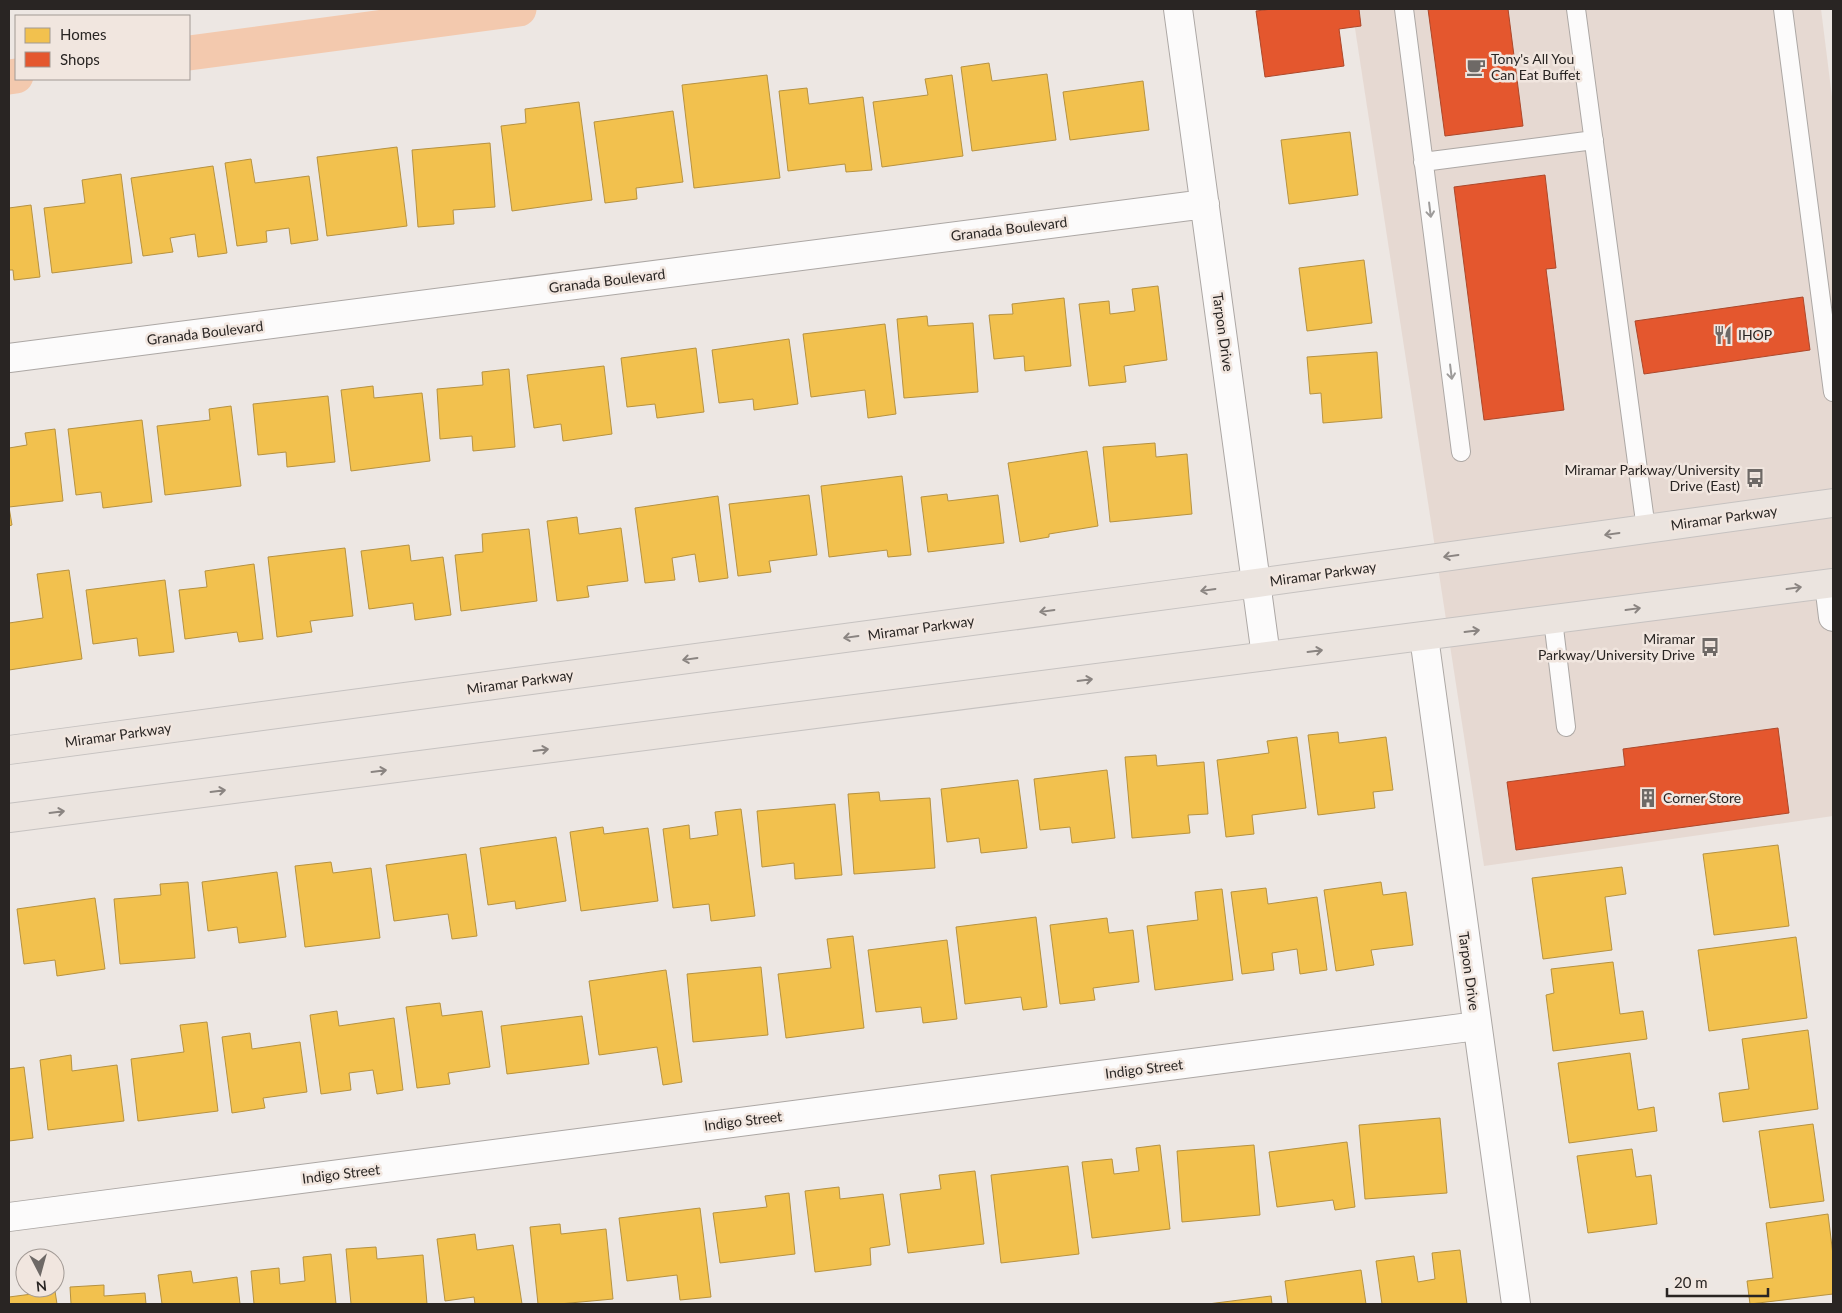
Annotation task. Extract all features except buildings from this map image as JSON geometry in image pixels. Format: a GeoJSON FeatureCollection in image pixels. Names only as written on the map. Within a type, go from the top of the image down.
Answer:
{"type":"FeatureCollection","features":[{"type":"Feature","properties":{"kind":"main road","name":"Miramar Parkway"},"geometry":{"type":"LineString","coordinates":[[9,750],[1256,583],[1833,503]]}},
{"type":"Feature","properties":{"kind":"main road"},"geometry":{"type":"LineString","coordinates":[[9,818],[1831,583]]}},
{"type":"Feature","properties":{"kind":"street","name":"Tarpon Drive"},"geometry":{"type":"LineString","coordinates":[[1178,9],[1266,656]]}},
{"type":"Feature","properties":{"kind":"street","name":"Granada Boulevard"},"geometry":{"type":"LineString","coordinates":[[9,358],[1205,204]]}},
{"type":"Feature","properties":{"kind":"street"},"geometry":{"type":"LineString","coordinates":[[1831,583],[1833,617]]}},
{"type":"Feature","properties":{"kind":"street","name":"Tarpon Drive"},"geometry":{"type":"LineString","coordinates":[[1424,637],[1516,1304]]}},
{"type":"Feature","properties":{"kind":"street","name":"Indigo Street"},"geometry":{"type":"LineString","coordinates":[[9,1217],[1477,1026]]}},
{"type":"Feature","properties":{"kind":"lane"},"geometry":{"type":"LineString","coordinates":[[1404,9],[1461,452]]}},
{"type":"Feature","properties":{"kind":"lane"},"geometry":{"type":"LineString","coordinates":[[1576,9],[1646,529]]}},
{"type":"Feature","properties":{"kind":"lane"},"geometry":{"type":"LineString","coordinates":[[1783,9],[1833,392]]}},
{"type":"Feature","properties":{"kind":"lane"},"geometry":{"type":"LineString","coordinates":[[1423,162],[1594,140]]}},
{"type":"Feature","properties":{"kind":"lane"},"geometry":{"type":"LineString","coordinates":[[1553,620],[1566,727]]}},
{"type":"Feature","properties":{"kind":"shaded area"},"geometry":{"type":"Polygon","coordinates":[[[1352,9],[1821,9],[1833,105],[1833,816],[1484,866],[1352,9]]]}},
{"type":"Feature","properties":{"kind":"waterway"},"geometry":{"type":"LineString","coordinates":[[190,53],[519,9]]}},
{"type":"Feature","properties":{"kind":"waterway"},"geometry":{"type":"LineString","coordinates":[[9,77],[15,76]]}},
{"type":"Feature","properties":{"kind":"place","name":"Tony's All You Can Eat Buffet"},"geometry":{"type":"Point","coordinates":[1476,67]}},
{"type":"Feature","properties":{"kind":"place","name":"IHOP"},"geometry":{"type":"Point","coordinates":[1723,335]}},
{"type":"Feature","properties":{"kind":"place","name":"Miramar Parkway/University Drive (East)"},"geometry":{"type":"Point","coordinates":[1755,478]}},
{"type":"Feature","properties":{"kind":"place","name":"Miramar Parkway/University Drive"},"geometry":{"type":"Point","coordinates":[1710,647]}},
{"type":"Feature","properties":{"kind":"place","name":"Corner Store"},"geometry":{"type":"Point","coordinates":[1648,798]}}]}
